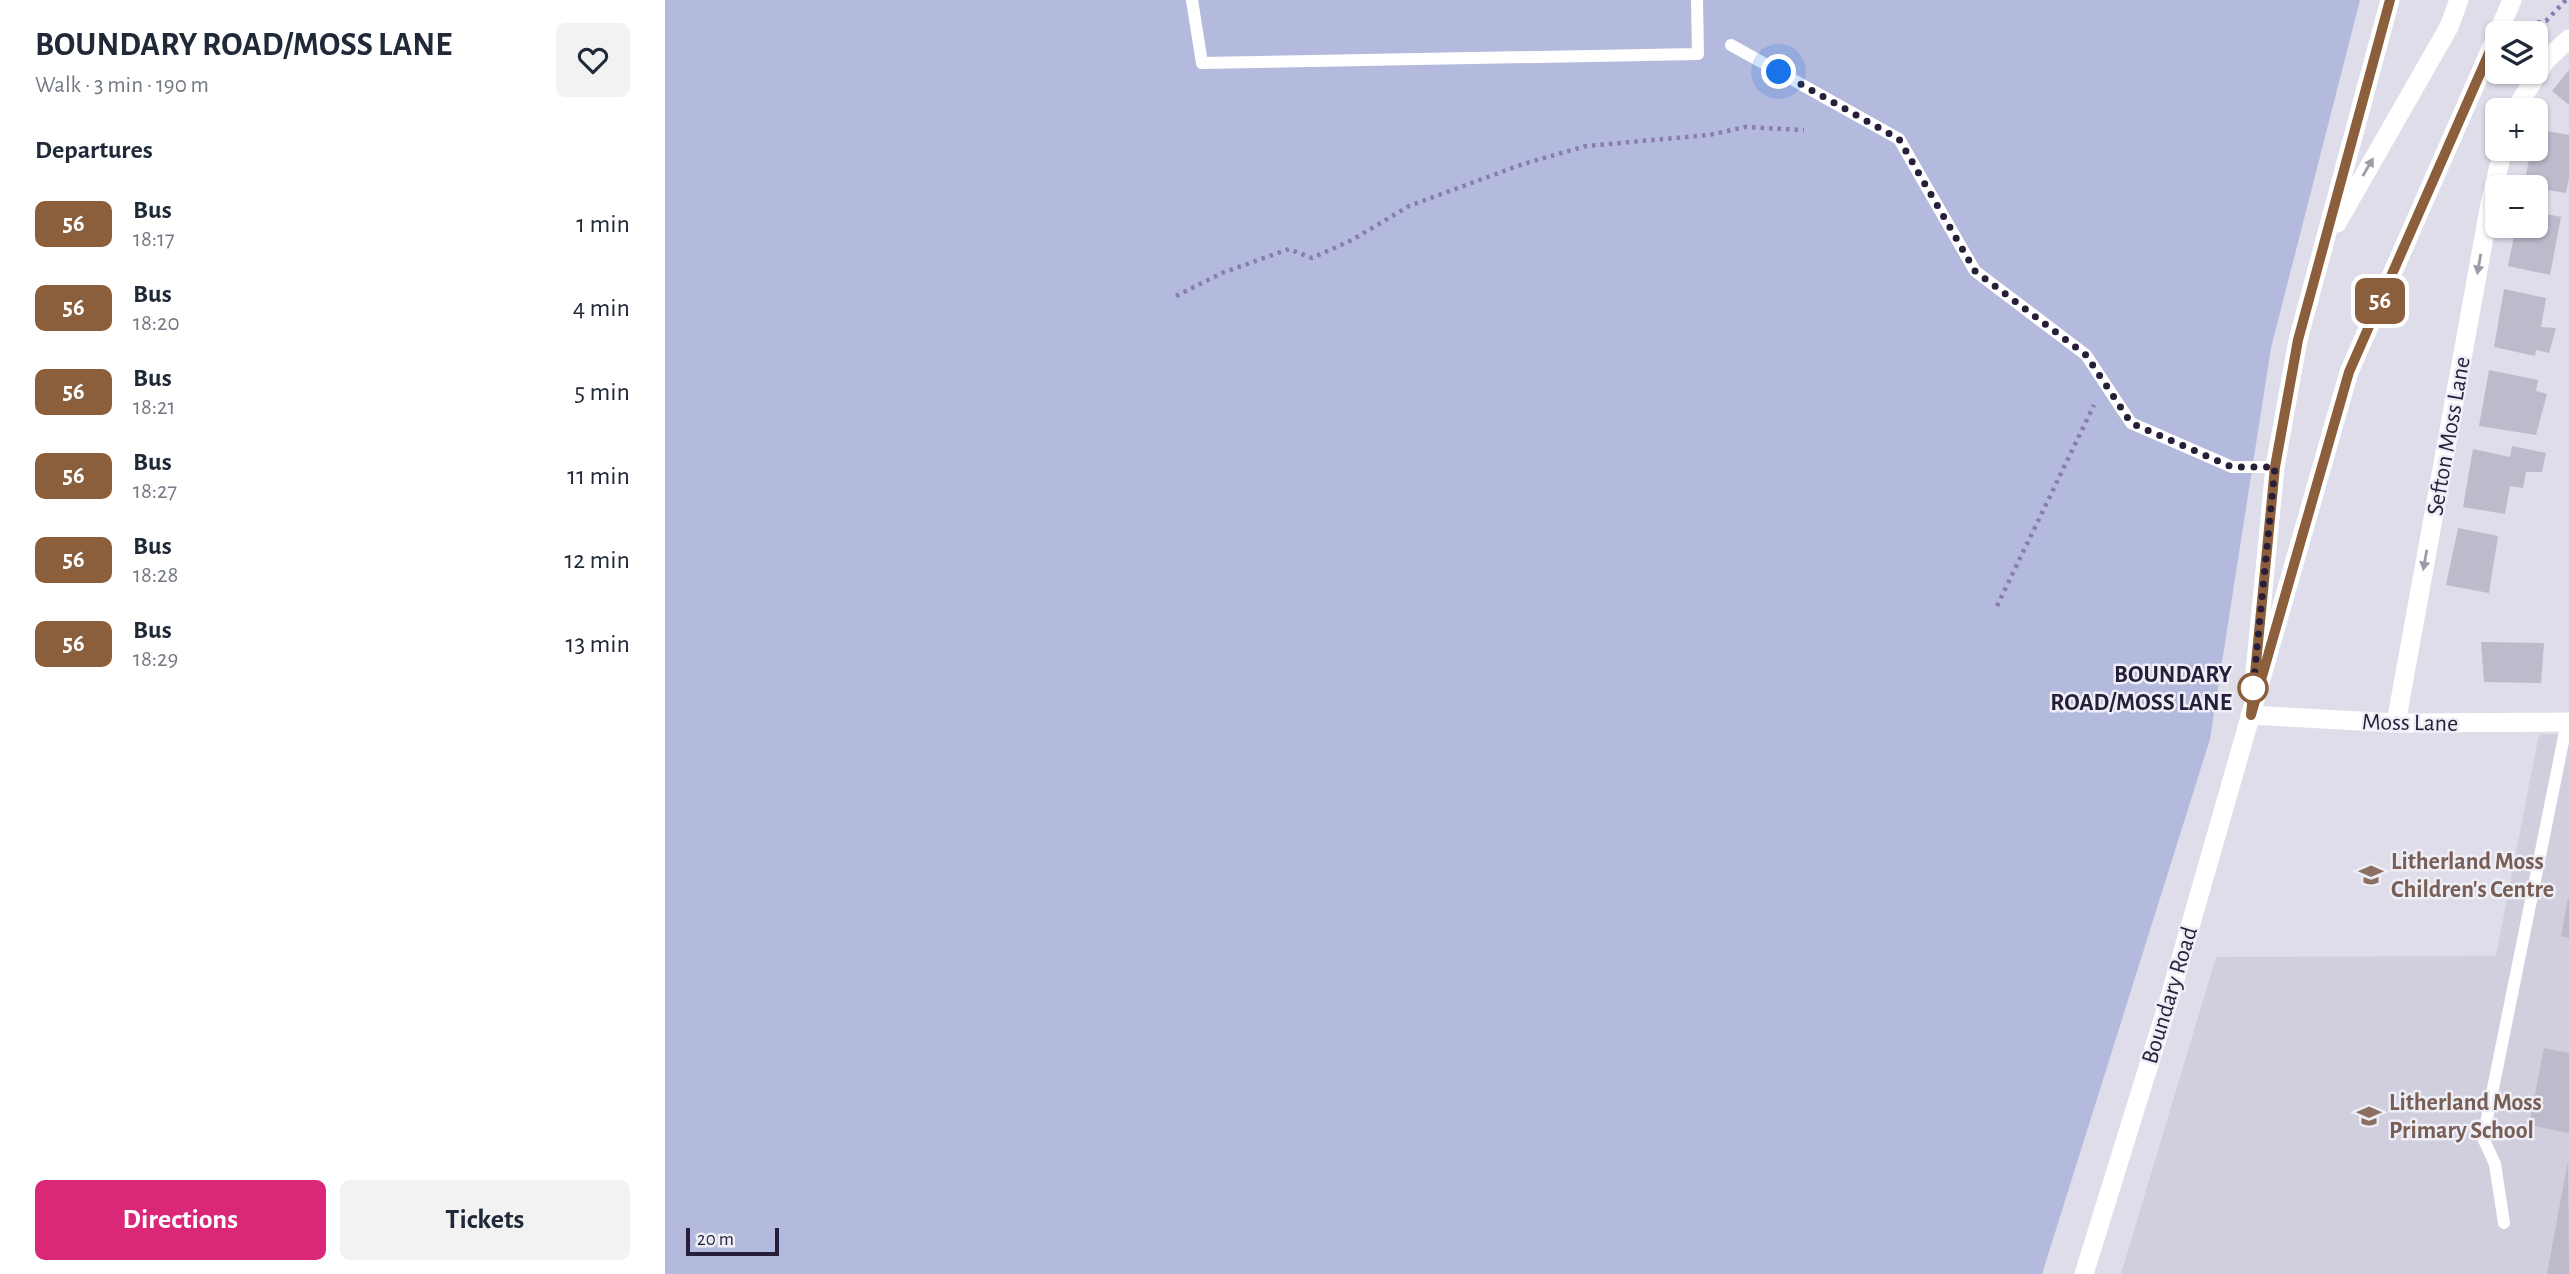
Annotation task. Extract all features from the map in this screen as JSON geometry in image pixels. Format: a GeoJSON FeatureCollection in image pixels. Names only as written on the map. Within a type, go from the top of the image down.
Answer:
{"type":"FeatureCollection","features":[{"type":"Feature","properties":{"kind":"street","name":"Boundary Road"},"geometry":{"type":"LineString","coordinates":[[2251,715],[2275,467],[2298,340],[2390,0]]}},
{"type":"Feature","properties":{"kind":"street"},"geometry":{"type":"LineString","coordinates":[[2322,248],[2449,27],[2459,0]]}},
{"type":"Feature","properties":{"kind":"street","name":"Boundary Road"},"geometry":{"type":"LineString","coordinates":[[2503,21],[2512,0]]}},
{"type":"Feature","properties":{"kind":"street"},"geometry":{"type":"LineString","coordinates":[[2522,98],[2546,60],[2569,39]]}},
{"type":"Feature","properties":{"kind":"street","name":"Boundary Road"},"geometry":{"type":"LineString","coordinates":[[2084,1274],[2169,1000],[2349,372],[2485,63]]}},
{"type":"Feature","properties":{"kind":"street","name":"Sefton Moss Lane"},"geometry":{"type":"LineString","coordinates":[[2396,723],[2490,204],[2500,161]]}},
{"type":"Feature","properties":{"kind":"street","name":"Moss Lane"},"geometry":{"type":"LineString","coordinates":[[2251,715],[2396,723],[2568,722]]}},
{"type":"Feature","properties":{"kind":"lane"},"geometry":{"type":"LineString","coordinates":[[1192,0],[1202,63],[1698,54],[1696,0]]}},
{"type":"Feature","properties":{"kind":"lane"},"geometry":{"type":"LineString","coordinates":[[1731,45],[1899,139],[1975,271],[2086,355],[2131,423],[2232,467],[2275,467]]}},
{"type":"Feature","properties":{"kind":"lane"},"geometry":{"type":"LineString","coordinates":[[2504,1223],[2495,1164],[2483,1138],[2568,722]]}},
{"type":"Feature","properties":{"kind":"path"},"geometry":{"type":"LineString","coordinates":[[2546,21],[2566,0]]}},
{"type":"Feature","properties":{"kind":"path"},"geometry":{"type":"LineString","coordinates":[[1176,296],[1222,273],[1289,250],[1312,258],[1352,240],[1409,205],[1523,164],[1586,146],[1709,135],[1745,128],[1804,130]]}},
{"type":"Feature","properties":{"kind":"path"},"geometry":{"type":"LineString","coordinates":[[1997,606],[2095,402]]}},
{"type":"Feature","properties":{"kind":"shaded area"},"geometry":{"type":"Polygon","coordinates":[[[665,0],[2360,0],[2271,348],[2210,739],[2042,1274],[665,1274],[665,0]]]}},
{"type":"Feature","properties":{"kind":"shaded area","name":"Litherland Moss Primary School"},"geometry":{"type":"Polygon","coordinates":[[[2539,734],[2569,734],[2569,1274],[2121,1274],[2216,957],[2496,956],[2539,734]]]}},
{"type":"Feature","properties":{"kind":"building"},"geometry":{"type":"Polygon","coordinates":[[[2569,70],[2569,105],[2552,91],[2569,70]]]}},
{"type":"Feature","properties":{"kind":"building"},"geometry":{"type":"Polygon","coordinates":[[[2548,131],[2569,135],[2569,178],[2566,193],[2548,190],[2548,175],[2526,175],[2529,161],[2548,161],[2548,131]]]}},
{"type":"Feature","properties":{"kind":"building"},"geometry":{"type":"Polygon","coordinates":[[[2548,214],[2561,217],[2550,275],[2508,266],[2514,238],[2548,238],[2548,214]]]}},
{"type":"Feature","properties":{"kind":"building"},"geometry":{"type":"Polygon","coordinates":[[[2504,289],[2546,298],[2541,327],[2556,328],[2549,353],[2536,350],[2535,356],[2494,347],[2504,289]]]}},
{"type":"Feature","properties":{"kind":"building"},"geometry":{"type":"Polygon","coordinates":[[[2489,370],[2538,380],[2536,391],[2547,394],[2536,435],[2479,426],[2489,370]]]}},
{"type":"Feature","properties":{"kind":"building"},"geometry":{"type":"Polygon","coordinates":[[[2512,446],[2546,453],[2542,472],[2526,472],[2523,488],[2510,486],[2505,514],[2463,507],[2473,449],[2510,457],[2512,446]]]}},
{"type":"Feature","properties":{"kind":"building"},"geometry":{"type":"Polygon","coordinates":[[[2458,528],[2498,536],[2489,593],[2446,585],[2458,528]]]}},
{"type":"Feature","properties":{"kind":"building"},"geometry":{"type":"Polygon","coordinates":[[[2481,642],[2544,643],[2541,683],[2484,682],[2481,642]]]}},
{"type":"Feature","properties":{"kind":"building"},"geometry":{"type":"Polygon","coordinates":[[[2569,898],[2569,938],[2561,936],[2569,898]]]}},
{"type":"Feature","properties":{"kind":"building"},"geometry":{"type":"Polygon","coordinates":[[[2544,1048],[2569,1053],[2569,1133],[2529,1125],[2544,1048]]]}},
{"type":"Feature","properties":{"kind":"building"},"geometry":{"type":"Polygon","coordinates":[[[2568,1161],[2569,1274],[2547,1274],[2568,1161]]]}},
{"type":"Feature","properties":{"kind":"bus line","name":"56"},"geometry":{"type":"LineString","coordinates":[[2390,0],[2298,340],[2275,467],[2251,715],[2349,372],[2485,62]]}},
{"type":"Feature","properties":{"kind":"place","name":"BOUNDARY ROAD/MOSS LANE"},"geometry":{"type":"Point","coordinates":[2253,688]}},
{"type":"Feature","properties":{"kind":"place","name":"Litherland Moss Children's Centre"},"geometry":{"type":"Point","coordinates":[2371,875]}},
{"type":"Feature","properties":{"kind":"place","name":"Litherland Moss Primary School"},"geometry":{"type":"Point","coordinates":[2369,1116]}},
{"type":"Feature","properties":{"kind":"route"},"geometry":{"type":"LineString","coordinates":[[1779,72],[1899,139],[1975,271],[2086,355],[2131,423],[2232,467],[2275,467],[2253,688]]}}]}
